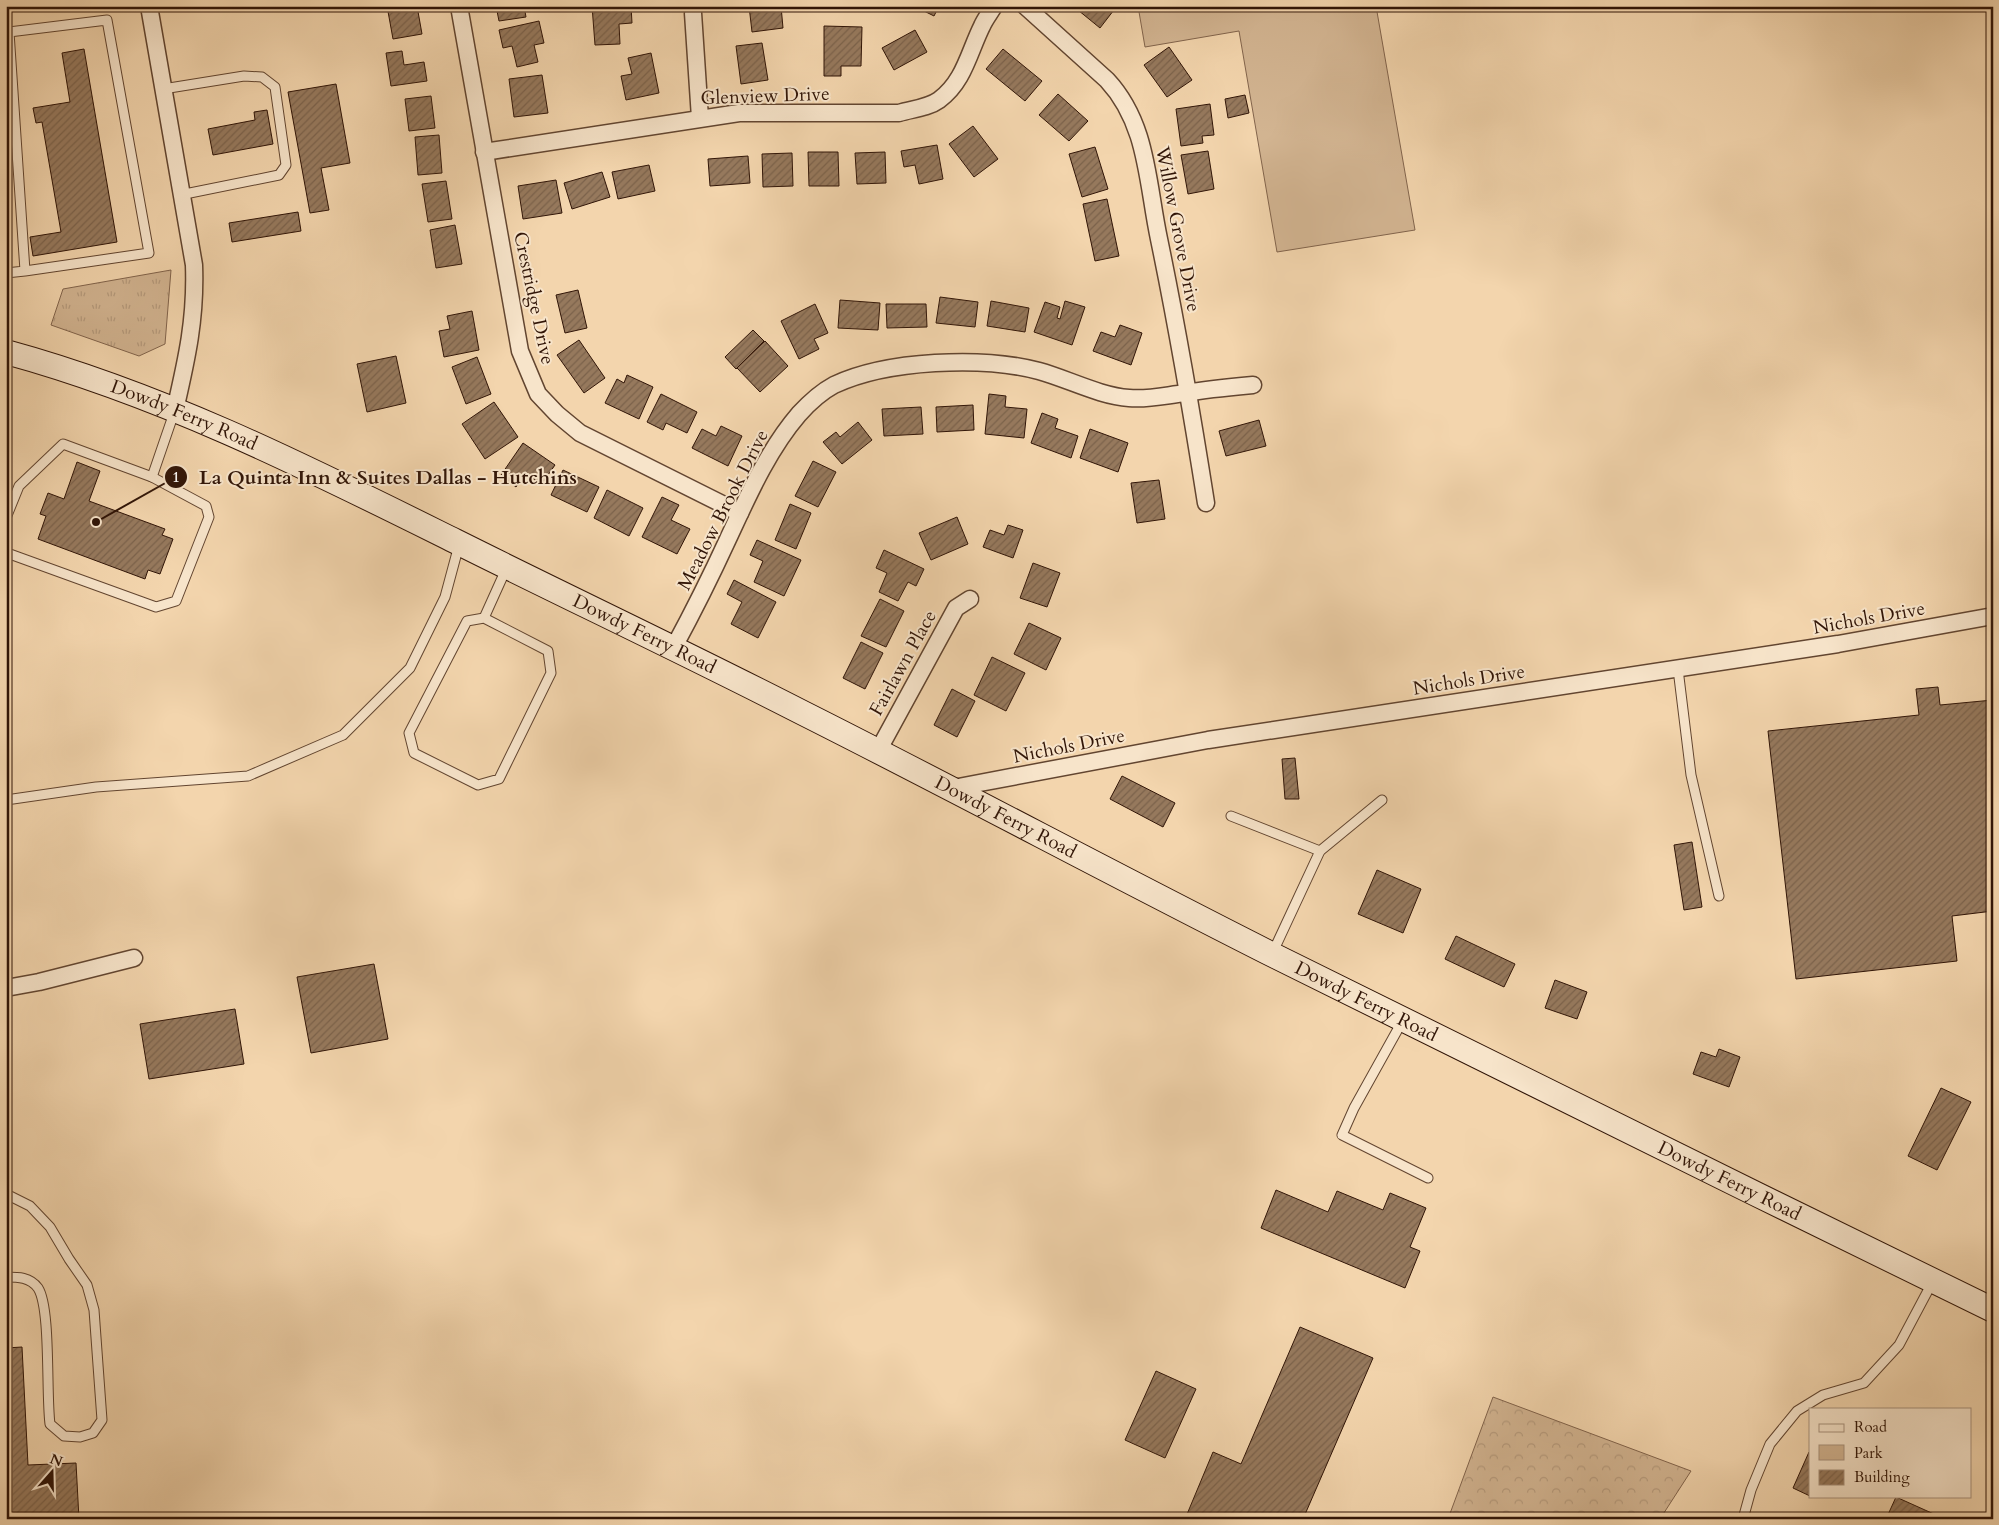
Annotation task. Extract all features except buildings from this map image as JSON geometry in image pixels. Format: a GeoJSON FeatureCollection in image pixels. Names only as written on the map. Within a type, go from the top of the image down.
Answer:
{"type":"FeatureCollection","features":[{"type":"Feature","properties":{"kind":"street"},"geometry":{"type":"LineString","coordinates":[[149,6],[180,195],[194,265],[195,297],[188,351],[175,410]]}},
{"type":"Feature","properties":{"kind":"street","name":"Crestridge Drive"},"geometry":{"type":"LineString","coordinates":[[459,6],[520,351],[538,394],[557,414],[580,433],[740,513]]}},
{"type":"Feature","properties":{"kind":"street","name":"Glenview Drive"},"geometry":{"type":"LineString","coordinates":[[484,152],[739,113],[899,112],[922,107],[938,101],[954,87],[963,72],[982,26],[994,6]]}},
{"type":"Feature","properties":{"kind":"street","name":"Willow Grove Drive"},"geometry":{"type":"LineString","coordinates":[[1024,6],[1116,89],[1133,118],[1142,141],[1188,392],[1206,503]]}},
{"type":"Feature","properties":{"kind":"street"},"geometry":{"type":"LineString","coordinates":[[693,13],[700,118]]}},
{"type":"Feature","properties":{"kind":"street","name":"Dowdy Ferry Road"},"geometry":{"type":"LineString","coordinates":[[6,352],[99,382],[175,410],[275,452],[674,647],[953,788],[1272,954],[1993,1310]]}},
{"type":"Feature","properties":{"kind":"street","name":"Meadow Brook Drive"},"geometry":{"type":"LineString","coordinates":[[674,647],[700,599],[763,467],[799,415],[815,398],[832,386],[854,377],[897,368],[931,364],[975,363],[1038,371],[1129,398],[1147,398],[1254,385]]}},
{"type":"Feature","properties":{"kind":"street","name":"Fairlawn Place"},"geometry":{"type":"LineString","coordinates":[[878,751],[956,608],[970,599]]}},
{"type":"Feature","properties":{"kind":"street","name":"Nichols Drive"},"geometry":{"type":"LineString","coordinates":[[953,788],[1208,740],[1838,644],[1993,616]]}},
{"type":"Feature","properties":{"kind":"street"},"geometry":{"type":"LineString","coordinates":[[6,988],[39,982],[134,958]]}},
{"type":"Feature","properties":{"kind":"lane"},"geometry":{"type":"LineString","coordinates":[[6,273],[25,271],[149,253],[107,20],[9,32],[25,271]]}},
{"type":"Feature","properties":{"kind":"lane"},"geometry":{"type":"LineString","coordinates":[[163,89],[244,76],[262,77],[274,87],[286,165],[279,175],[180,195]]}},
{"type":"Feature","properties":{"kind":"lane"},"geometry":{"type":"LineString","coordinates":[[152,477],[175,410]]}},
{"type":"Feature","properties":{"kind":"lane"},"geometry":{"type":"LineString","coordinates":[[6,518],[19,486],[63,444],[152,477],[206,506],[209,517],[176,601],[156,607],[7,553],[6,548]]}},
{"type":"Feature","properties":{"kind":"lane"},"geometry":{"type":"LineString","coordinates":[[6,800],[96,786],[248,776],[343,735],[410,668],[445,597],[460,543]]}},
{"type":"Feature","properties":{"kind":"lane"},"geometry":{"type":"LineString","coordinates":[[484,618],[507,566]]}},
{"type":"Feature","properties":{"kind":"lane"},"geometry":{"type":"LineString","coordinates":[[484,618],[548,651],[551,673],[499,779],[478,785],[414,753],[409,733],[466,621],[484,618]]}},
{"type":"Feature","properties":{"kind":"lane"},"geometry":{"type":"LineString","coordinates":[[1678,669],[1692,775],[1719,896]]}},
{"type":"Feature","properties":{"kind":"lane"},"geometry":{"type":"LineString","coordinates":[[1272,954],[1320,851],[1382,800]]}},
{"type":"Feature","properties":{"kind":"lane"},"geometry":{"type":"LineString","coordinates":[[1231,816],[1320,851]]}},
{"type":"Feature","properties":{"kind":"lane"},"geometry":{"type":"LineString","coordinates":[[1403,1019],[1354,1108],[1342,1135],[1428,1178]]}},
{"type":"Feature","properties":{"kind":"lane"},"geometry":{"type":"LineString","coordinates":[[6,1194],[30,1206],[50,1227],[87,1285],[94,1310],[102,1420],[93,1433],[80,1437],[64,1436],[50,1424],[47,1404],[45,1313],[38,1288],[22,1277],[6,1277]]}},
{"type":"Feature","properties":{"kind":"lane"},"geometry":{"type":"LineString","coordinates":[[1743,1519],[1751,1490],[1770,1444],[1797,1411],[1823,1395],[1864,1383],[1899,1345],[1933,1281]]}},
{"type":"Feature","properties":{"kind":"green space"},"geometry":{"type":"Polygon","coordinates":[[[1138,6],[1376,6],[1415,230],[1277,252],[1239,31],[1145,47],[1138,6]]]}},
{"type":"Feature","properties":{"kind":"green space"},"geometry":{"type":"Polygon","coordinates":[[[171,270],[165,344],[139,356],[51,325],[63,289],[171,270]]]}},
{"type":"Feature","properties":{"kind":"green space"},"geometry":{"type":"Polygon","coordinates":[[[1493,1397],[1691,1471],[1660,1519],[1448,1519],[1493,1397]]]}},
{"type":"Feature","properties":{"kind":"place","name":"La Quinta Inn & Suites Dallas - Hutchins"},"geometry":{"type":"Point","coordinates":[96,522]}}]}
